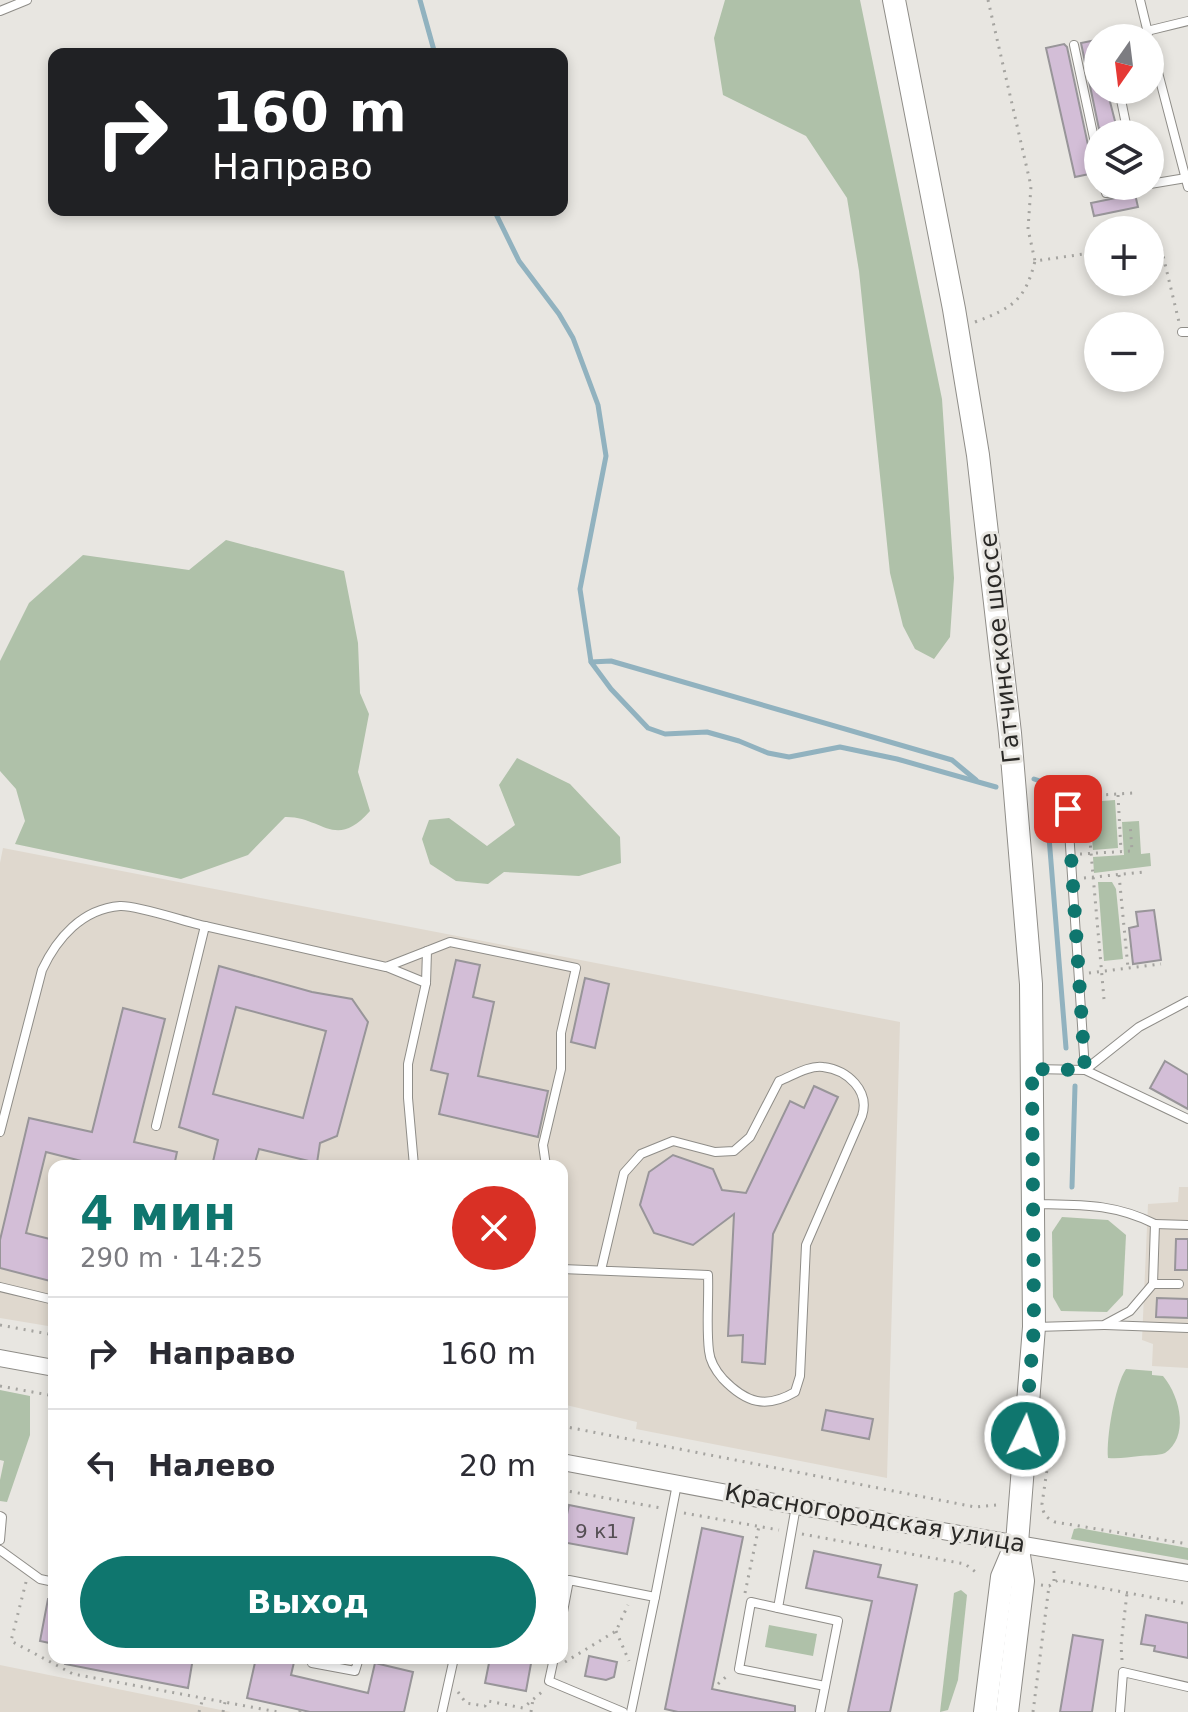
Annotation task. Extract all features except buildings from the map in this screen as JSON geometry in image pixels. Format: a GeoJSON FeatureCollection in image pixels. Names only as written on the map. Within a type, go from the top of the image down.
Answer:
{"type":"FeatureCollection","features":[{"type":"Feature","properties":{"kind":"main road","name":"Гатчинское шоссе"},"geometry":{"type":"LineString","coordinates":[[894,0],[978,455],[1010,733],[1031,984],[1034,1327],[1017,1543],[1023,1581],[1007,1712]]}},
{"type":"Feature","properties":{"kind":"main road","name":"Гатчинское шоссе"},"geometry":{"type":"LineString","coordinates":[[982,1707],[1002,1577],[1017,1543]]}},
{"type":"Feature","properties":{"kind":"street"},"geometry":{"type":"LineString","coordinates":[[0,1358],[48,1367]]}},
{"type":"Feature","properties":{"kind":"street","name":"Красногородская улица"},"geometry":{"type":"LineString","coordinates":[[568,1463],[796,1506],[1188,1573]]}},
{"type":"Feature","properties":{"kind":"lane"},"geometry":{"type":"LineString","coordinates":[[0,11],[27,0]]}},
{"type":"Feature","properties":{"kind":"lane"},"geometry":{"type":"LineString","coordinates":[[1140,0],[1146,24]]}},
{"type":"Feature","properties":{"kind":"lane"},"geometry":{"type":"LineString","coordinates":[[1164,31],[1188,21]]}},
{"type":"Feature","properties":{"kind":"lane"},"geometry":{"type":"LineString","coordinates":[[1074,45],[1090,120]]}},
{"type":"Feature","properties":{"kind":"lane"},"geometry":{"type":"LineString","coordinates":[[1164,94],[1187,182],[1164,183]]}},
{"type":"Feature","properties":{"kind":"lane"},"geometry":{"type":"LineString","coordinates":[[1066,786],[1085,1070]]}},
{"type":"Feature","properties":{"kind":"lane"},"geometry":{"type":"LineString","coordinates":[[0,1132],[42,970],[52,947],[72,926],[98,911],[122,906],[386,967],[426,983]]}},
{"type":"Feature","properties":{"kind":"lane"},"geometry":{"type":"LineString","coordinates":[[156,1126],[205,926]]}},
{"type":"Feature","properties":{"kind":"lane"},"geometry":{"type":"LineString","coordinates":[[386,967],[450,942],[576,968],[561,1033],[561,1069],[543,1145],[545,1160]]}},
{"type":"Feature","properties":{"kind":"lane"},"geometry":{"type":"LineString","coordinates":[[413,1160],[408,1064],[426,983],[427,951]]}},
{"type":"Feature","properties":{"kind":"lane"},"geometry":{"type":"LineString","coordinates":[[1085,1070],[1139,1027],[1188,1001]]}},
{"type":"Feature","properties":{"kind":"lane"},"geometry":{"type":"LineString","coordinates":[[568,1269],[708,1275],[709,1354],[715,1370],[739,1395],[755,1402],[781,1400],[795,1392],[800,1376],[806,1245],[866,1105],[862,1090],[849,1078],[824,1067],[811,1068],[779,1081],[750,1137],[734,1151],[715,1152],[673,1141],[641,1154],[624,1173],[601,1270]]}},
{"type":"Feature","properties":{"kind":"lane"},"geometry":{"type":"LineString","coordinates":[[1032,1069],[1085,1070],[1188,1119]]}},
{"type":"Feature","properties":{"kind":"lane"},"geometry":{"type":"LineString","coordinates":[[1033,1204],[1096,1206],[1129,1211],[1155,1224],[1188,1225]]}},
{"type":"Feature","properties":{"kind":"lane"},"geometry":{"type":"LineString","coordinates":[[1104,1325],[1130,1311],[1153,1284],[1155,1224]]}},
{"type":"Feature","properties":{"kind":"lane"},"geometry":{"type":"LineString","coordinates":[[1153,1284],[1179,1284]]}},
{"type":"Feature","properties":{"kind":"lane"},"geometry":{"type":"LineString","coordinates":[[0,1287],[48,1299]]}},
{"type":"Feature","properties":{"kind":"lane"},"geometry":{"type":"LineString","coordinates":[[1034,1327],[1104,1325],[1188,1328]]}},
{"type":"Feature","properties":{"kind":"lane"},"geometry":{"type":"LineString","coordinates":[[631,1712],[677,1483]]}},
{"type":"Feature","properties":{"kind":"lane"},"geometry":{"type":"LineString","coordinates":[[778,1608],[796,1506]]}},
{"type":"Feature","properties":{"kind":"lane"},"geometry":{"type":"LineString","coordinates":[[0,1516],[0,1540]]}},
{"type":"Feature","properties":{"kind":"lane"},"geometry":{"type":"LineString","coordinates":[[0,1550],[40,1579],[48,1581]]}},
{"type":"Feature","properties":{"kind":"lane"},"geometry":{"type":"LineString","coordinates":[[568,1585],[569,1580],[655,1597]]}},
{"type":"Feature","properties":{"kind":"lane"},"geometry":{"type":"LineString","coordinates":[[820,1712],[838,1621],[751,1602],[739,1669],[825,1686]]}},
{"type":"Feature","properties":{"kind":"lane"},"geometry":{"type":"LineString","coordinates":[[317,1664],[355,1671],[357,1664]]}},
{"type":"Feature","properties":{"kind":"lane"},"geometry":{"type":"LineString","coordinates":[[442,1712],[453,1664]]}},
{"type":"Feature","properties":{"kind":"lane"},"geometry":{"type":"LineString","coordinates":[[553,1664],[549,1681],[623,1712]]}},
{"type":"Feature","properties":{"kind":"lane"},"geometry":{"type":"LineString","coordinates":[[1120,1712],[1123,1672],[1188,1687]]}},
{"type":"Feature","properties":{"kind":"path"},"geometry":{"type":"LineString","coordinates":[[957,329],[997,314],[1017,302],[1029,284],[1035,261],[1028,229],[1031,186],[988,0]]}},
{"type":"Feature","properties":{"kind":"path"},"geometry":{"type":"LineString","coordinates":[[1035,261],[1084,254]]}},
{"type":"Feature","properties":{"kind":"path"},"geometry":{"type":"LineString","coordinates":[[1164,257],[1185,332]]}},
{"type":"Feature","properties":{"kind":"path"},"geometry":{"type":"LineString","coordinates":[[1104,999],[1086,796],[1134,793]]}},
{"type":"Feature","properties":{"kind":"path"},"geometry":{"type":"LineString","coordinates":[[1118,794],[1121,851]]}},
{"type":"Feature","properties":{"kind":"path"},"geometry":{"type":"LineString","coordinates":[[1072,855],[1132,851],[1130,823]]}},
{"type":"Feature","properties":{"kind":"path"},"geometry":{"type":"LineString","coordinates":[[1073,879],[1144,872]]}},
{"type":"Feature","properties":{"kind":"path"},"geometry":{"type":"LineString","coordinates":[[1119,875],[1128,968]]}},
{"type":"Feature","properties":{"kind":"path"},"geometry":{"type":"LineString","coordinates":[[1080,974],[1161,964]]}},
{"type":"Feature","properties":{"kind":"path"},"geometry":{"type":"LineString","coordinates":[[0,1325],[48,1334]]}},
{"type":"Feature","properties":{"kind":"path"},"geometry":{"type":"LineString","coordinates":[[0,1386],[48,1395]]}},
{"type":"Feature","properties":{"kind":"path"},"geometry":{"type":"LineString","coordinates":[[568,1427],[975,1507],[996,1505]]}},
{"type":"Feature","properties":{"kind":"path"},"geometry":{"type":"LineString","coordinates":[[1051,1442],[1042,1504],[1048,1519],[1188,1544]]}},
{"type":"Feature","properties":{"kind":"path"},"geometry":{"type":"LineString","coordinates":[[568,1491],[965,1564],[977,1573]]}},
{"type":"Feature","properties":{"kind":"path"},"geometry":{"type":"LineString","coordinates":[[1054,1565],[1054,1583]]}},
{"type":"Feature","properties":{"kind":"path"},"geometry":{"type":"LineString","coordinates":[[27,1580],[11,1641],[48,1661]]}},
{"type":"Feature","properties":{"kind":"path"},"geometry":{"type":"LineString","coordinates":[[1037,1584],[1049,1586],[1058,1580],[1188,1604]]}},
{"type":"Feature","properties":{"kind":"path"},"geometry":{"type":"LineString","coordinates":[[1033,1712],[1049,1586]]}},
{"type":"Feature","properties":{"kind":"path"},"geometry":{"type":"LineString","coordinates":[[1123,1672],[1121,1645],[1127,1593]]}},
{"type":"Feature","properties":{"kind":"path"},"geometry":{"type":"LineString","coordinates":[[568,1660],[616,1631],[630,1602],[655,1597]]}},
{"type":"Feature","properties":{"kind":"path"},"geometry":{"type":"LineString","coordinates":[[616,1631],[629,1660],[641,1664]]}},
{"type":"Feature","properties":{"kind":"path"},"geometry":{"type":"LineString","coordinates":[[54,1664],[73,1674],[278,1712]]}},
{"type":"Feature","properties":{"kind":"path"},"geometry":{"type":"LineString","coordinates":[[448,1684],[466,1703],[485,1706],[488,1701],[523,1708],[549,1681]]}},
{"type":"Feature","properties":{"kind":"path"},"geometry":{"type":"LineString","coordinates":[[199,1712],[203,1698]]}},
{"type":"Feature","properties":{"kind":"path"},"geometry":{"type":"LineString","coordinates":[[531,1712],[533,1699]]}},
{"type":"Feature","properties":{"kind":"path"},"geometry":{"type":"LineString","coordinates":[[223,1712],[225,1702]]}},
{"type":"Feature","properties":{"kind":"shaded area"},"geometry":{"type":"Polygon","coordinates":[[[3,848],[900,1022],[887,1478],[636,1429],[637,1422],[568,1405],[568,1160],[48,1160],[48,1326],[0,1318],[0,863],[3,848]]]}},
{"type":"Feature","properties":{"kind":"shaded area"},"geometry":{"type":"Polygon","coordinates":[[[1179,1187],[1188,1187],[1188,1368],[1152,1366],[1153,1344],[1142,1340],[1148,1204],[1178,1202],[1179,1187]]]}},
{"type":"Feature","properties":{"kind":"shaded area"},"geometry":{"type":"Polygon","coordinates":[[[0,1665],[201,1706],[231,1712],[0,1712],[0,1665]]]}},
{"type":"Feature","properties":{"kind":"green space"},"geometry":{"type":"Polygon","coordinates":[[[725,0],[860,0],[942,399],[954,578],[950,637],[934,659],[915,649],[903,626],[890,573],[859,271],[847,198],[806,136],[723,95],[714,38],[725,0]]]}},
{"type":"Feature","properties":{"kind":"green space"},"geometry":{"type":"Polygon","coordinates":[[[226,540],[344,571],[358,643],[360,693],[369,714],[358,772],[370,811],[358,823],[337,830],[285,817],[248,855],[181,879],[15,844],[25,821],[16,789],[0,771],[0,661],[29,603],[83,555],[189,570],[226,540]]]}},
{"type":"Feature","properties":{"kind":"green space"},"geometry":{"type":"Polygon","coordinates":[[[517,758],[570,784],[620,837],[621,863],[579,876],[504,872],[488,884],[456,881],[430,864],[422,839],[429,820],[449,818],[487,846],[515,825],[499,785],[517,758]]]}},
{"type":"Feature","properties":{"kind":"green space"},"geometry":{"type":"Polygon","coordinates":[[[1115,800],[1118,848],[1093,850],[1089,802],[1115,800]]]}},
{"type":"Feature","properties":{"kind":"green space"},"geometry":{"type":"Polygon","coordinates":[[[1139,821],[1141,854],[1150,853],[1151,866],[1094,873],[1093,857],[1124,855],[1122,822],[1139,821]]]}},
{"type":"Feature","properties":{"kind":"green space"},"geometry":{"type":"Polygon","coordinates":[[[1098,882],[1112,882],[1116,889],[1123,959],[1104,961],[1098,882]]]}},
{"type":"Feature","properties":{"kind":"green space"},"geometry":{"type":"Polygon","coordinates":[[[1062,1217],[1108,1220],[1126,1235],[1123,1295],[1107,1312],[1061,1311],[1053,1297],[1052,1232],[1062,1217]]]}},
{"type":"Feature","properties":{"kind":"green space"},"geometry":{"type":"Polygon","coordinates":[[[1126,1369],[1152,1371],[1152,1375],[1163,1376],[1175,1396],[1179,1428],[1177,1438],[1165,1453],[1108,1458],[1112,1412],[1126,1369]]]}},
{"type":"Feature","properties":{"kind":"green space"},"geometry":{"type":"Polygon","coordinates":[[[0,1390],[30,1396],[30,1435],[7,1502],[0,1501],[4,1461],[0,1460],[0,1390]]]}},
{"type":"Feature","properties":{"kind":"green space"},"geometry":{"type":"Polygon","coordinates":[[[1074,1529],[1188,1548],[1188,1560],[1071,1539],[1074,1529]]]}},
{"type":"Feature","properties":{"kind":"green space"},"geometry":{"type":"Polygon","coordinates":[[[961,1590],[967,1595],[958,1680],[948,1710],[940,1712],[954,1593],[961,1590]]]}},
{"type":"Feature","properties":{"kind":"green space"},"geometry":{"type":"Polygon","coordinates":[[[769,1625],[817,1634],[813,1656],[765,1647],[769,1625]]]}},
{"type":"Feature","properties":{"kind":"waterway"},"geometry":{"type":"LineString","coordinates":[[420,0],[433,48]]}},
{"type":"Feature","properties":{"kind":"waterway"},"geometry":{"type":"LineString","coordinates":[[497,216],[519,261],[573,338],[598,405],[606,456],[580,589],[591,662],[611,689],[648,728],[665,734],[707,732],[789,757],[840,747],[897,759],[996,787]]}},
{"type":"Feature","properties":{"kind":"waterway"},"geometry":{"type":"LineString","coordinates":[[591,662],[611,661],[952,760],[976,780]]}},
{"type":"Feature","properties":{"kind":"waterway"},"geometry":{"type":"LineString","coordinates":[[1034,779],[1040,781],[1046,800],[1066,1048]]}},
{"type":"Feature","properties":{"kind":"waterway"},"geometry":{"type":"LineString","coordinates":[[1072,1187],[1075,1086]]}},
{"type":"Feature","properties":{"kind":"route"},"geometry":{"type":"LineString","coordinates":[[1025,1436],[1034,1327],[1032,1069],[1085,1070],[1068,809]]}}]}
